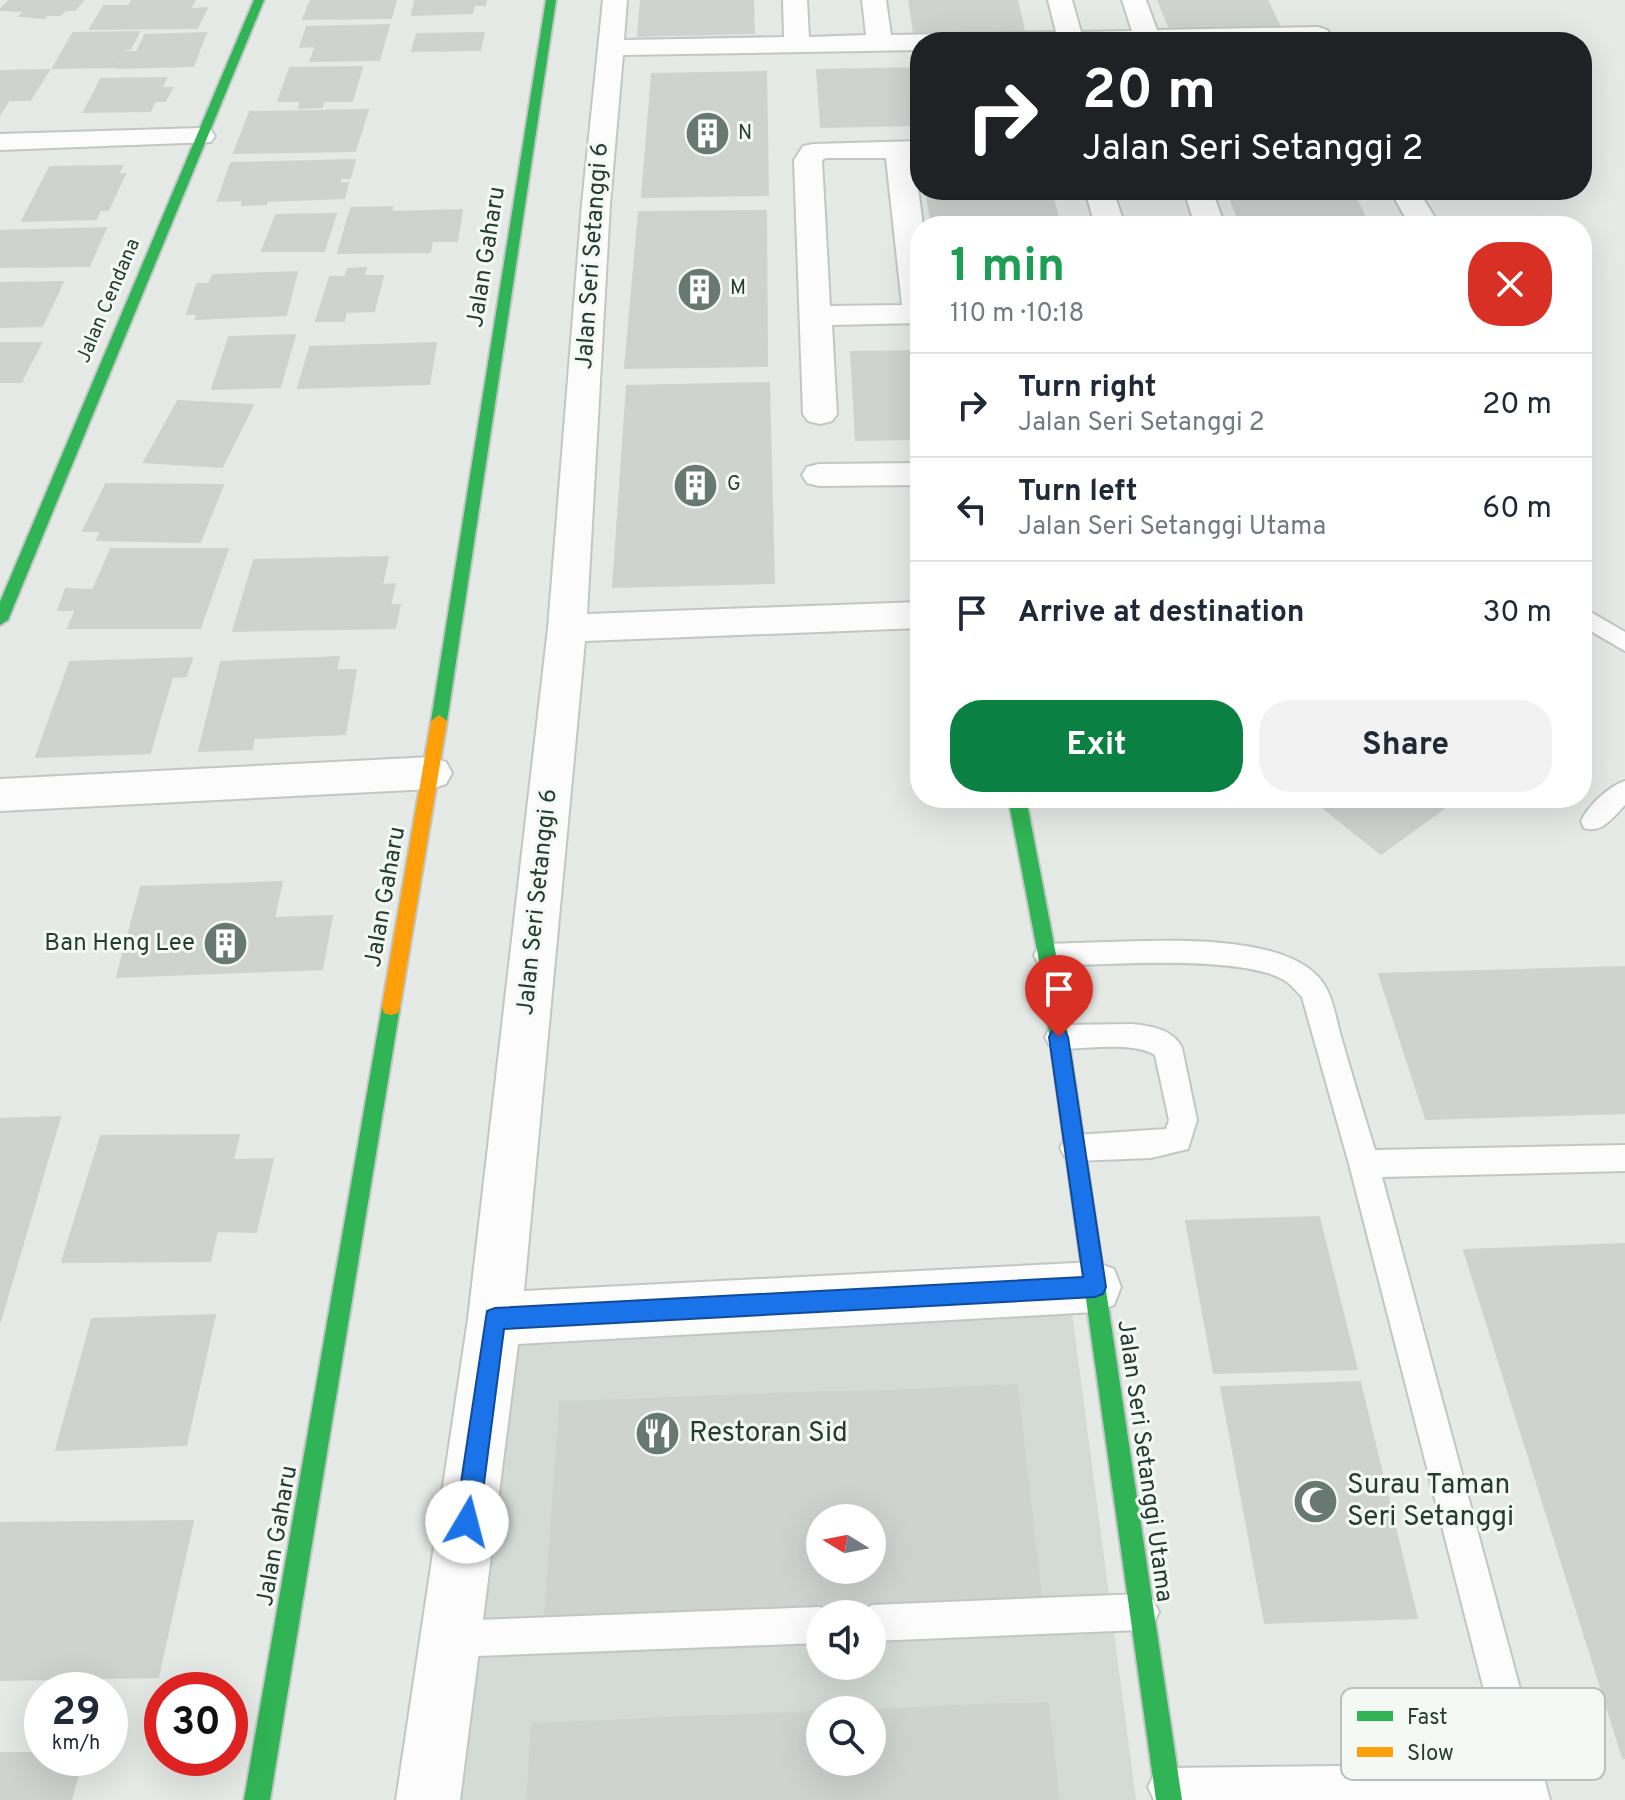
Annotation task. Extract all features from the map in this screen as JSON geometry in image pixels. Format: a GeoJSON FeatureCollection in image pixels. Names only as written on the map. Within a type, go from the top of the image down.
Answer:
{"type":"FeatureCollection","features":[{"type":"Feature","properties":{"kind":"street","name":"Jalan Cendana"},"geometry":{"type":"LineString","coordinates":[[0,620],[259,0]]}},
{"type":"Feature","properties":{"kind":"street","name":"Jalan Gaharu"},"geometry":{"type":"LineString","coordinates":[[257,1800],[431,773],[551,0]]}},
{"type":"Feature","properties":{"kind":"street"},"geometry":{"type":"LineString","coordinates":[[795,0],[797,45]]}},
{"type":"Feature","properties":{"kind":"street"},"geometry":{"type":"LineString","coordinates":[[874,0],[880,43]]}},
{"type":"Feature","properties":{"kind":"street"},"geometry":{"type":"LineString","coordinates":[[1060,0],[1069,32]]}},
{"type":"Feature","properties":{"kind":"street"},"geometry":{"type":"LineString","coordinates":[[1134,0],[1145,32]]}},
{"type":"Feature","properties":{"kind":"street"},"geometry":{"type":"LineString","coordinates":[[1307,12],[1317,32]]}},
{"type":"Feature","properties":{"kind":"street"},"geometry":{"type":"LineString","coordinates":[[612,24],[797,45],[910,42]]}},
{"type":"Feature","properties":{"kind":"street","name":"Jalan Seri Setanggi 6"},"geometry":{"type":"LineString","coordinates":[[428,1800],[495,1319],[567,628],[612,24]]}},
{"type":"Feature","properties":{"kind":"street"},"geometry":{"type":"LineString","coordinates":[[0,142],[201,136]]}},
{"type":"Feature","properties":{"kind":"street"},"geometry":{"type":"LineString","coordinates":[[820,414],[808,160],[813,152],[910,149]]}},
{"type":"Feature","properties":{"kind":"street"},"geometry":{"type":"LineString","coordinates":[[813,316],[910,314]]}},
{"type":"Feature","properties":{"kind":"street"},"geometry":{"type":"LineString","coordinates":[[819,475],[910,474]]}},
{"type":"Feature","properties":{"kind":"street"},"geometry":{"type":"LineString","coordinates":[[567,628],[910,615]]}},
{"type":"Feature","properties":{"kind":"street"},"geometry":{"type":"LineString","coordinates":[[0,795],[431,773]]}},
{"type":"Feature","properties":{"kind":"street","name":"Jalan Seri Setanggi Utama"},"geometry":{"type":"LineString","coordinates":[[1019,808],[1047,955],[1168,1793]]}},
{"type":"Feature","properties":{"kind":"street"},"geometry":{"type":"LineString","coordinates":[[495,1319],[1095,1287]]}},
{"type":"Feature","properties":{"kind":"lane"},"geometry":{"type":"LineString","coordinates":[[1592,621],[1625,643]]}},
{"type":"Feature","properties":{"kind":"lane"},"geometry":{"type":"LineString","coordinates":[[1593,821],[1625,790]]}},
{"type":"Feature","properties":{"kind":"lane"},"geometry":{"type":"LineString","coordinates":[[1047,955],[1226,956],[1257,959],[1294,972],[1314,991],[1364,1164],[1501,1688]]}},
{"type":"Feature","properties":{"kind":"lane"},"geometry":{"type":"LineString","coordinates":[[1059,1037],[1152,1038],[1168,1048],[1183,1120],[1178,1140],[1151,1145],[1075,1148]]}},
{"type":"Feature","properties":{"kind":"lane"},"geometry":{"type":"LineString","coordinates":[[1364,1164],[1625,1158]]}},
{"type":"Feature","properties":{"kind":"lane"},"geometry":{"type":"LineString","coordinates":[[886,1622],[1141,1612]]}},
{"type":"Feature","properties":{"kind":"lane"},"geometry":{"type":"LineString","coordinates":[[451,1639],[806,1626]]}},
{"type":"Feature","properties":{"kind":"lane"},"geometry":{"type":"LineString","coordinates":[[1168,1793],[1528,1791]]}},
{"type":"Feature","properties":{"kind":"shaded area"},"geometry":{"type":"Polygon","coordinates":[[[1072,1313],[1136,1800],[457,1800],[516,1342],[1072,1313]]]}},
{"type":"Feature","properties":{"kind":"building"},"geometry":{"type":"Polygon","coordinates":[[[10,0],[83,0],[75,10],[44,18],[20,16],[25,11],[0,10],[10,0]]]}},
{"type":"Feature","properties":{"kind":"building"},"geometry":{"type":"Polygon","coordinates":[[[132,0],[195,0],[190,9],[207,8],[197,28],[90,29],[104,6],[129,6],[132,0]]]}},
{"type":"Feature","properties":{"kind":"building"},"geometry":{"type":"Polygon","coordinates":[[[311,0],[396,0],[391,18],[303,19],[311,0]]]}},
{"type":"Feature","properties":{"kind":"building"},"geometry":{"type":"Polygon","coordinates":[[[415,0],[486,0],[485,5],[474,5],[472,13],[412,15],[415,0]]]}},
{"type":"Feature","properties":{"kind":"building"},"geometry":{"type":"Polygon","coordinates":[[[641,0],[753,0],[754,33],[638,36],[641,0]]]}},
{"type":"Feature","properties":{"kind":"building"},"geometry":{"type":"Polygon","coordinates":[[[909,0],[1017,0],[1024,30],[914,32],[909,0]]]}},
{"type":"Feature","properties":{"kind":"building"},"geometry":{"type":"Polygon","coordinates":[[[1158,0],[1267,0],[1280,27],[1170,29],[1158,0]]]}},
{"type":"Feature","properties":{"kind":"building"},"geometry":{"type":"Polygon","coordinates":[[[389,25],[379,60],[310,61],[316,46],[300,47],[307,27],[389,25]]]}},
{"type":"Feature","properties":{"kind":"building"},"geometry":{"type":"Polygon","coordinates":[[[139,32],[130,49],[124,49],[115,67],[53,68],[73,33],[139,32]]]}},
{"type":"Feature","properties":{"kind":"building"},"geometry":{"type":"Polygon","coordinates":[[[206,33],[193,66],[117,68],[125,52],[137,52],[145,35],[206,33]]]}},
{"type":"Feature","properties":{"kind":"building"},"geometry":{"type":"Polygon","coordinates":[[[484,33],[480,50],[412,51],[417,34],[484,33]]]}},
{"type":"Feature","properties":{"kind":"building"},"geometry":{"type":"Polygon","coordinates":[[[362,67],[352,101],[324,101],[322,107],[299,108],[301,101],[278,101],[290,68],[362,67]]]}},
{"type":"Feature","properties":{"kind":"building"},"geometry":{"type":"Polygon","coordinates":[[[910,68],[910,125],[821,127],[817,70],[910,68]]]}},
{"type":"Feature","properties":{"kind":"building"},"geometry":{"type":"Polygon","coordinates":[[[49,70],[30,100],[9,100],[0,114],[0,71],[49,70]]]}},
{"type":"Feature","properties":{"kind":"building","name":"N"},"geometry":{"type":"Polygon","coordinates":[[[766,72],[768,195],[642,197],[652,74],[766,72]]]}},
{"type":"Feature","properties":{"kind":"building"},"geometry":{"type":"Polygon","coordinates":[[[166,78],[161,88],[172,88],[165,101],[155,101],[150,111],[84,112],[101,79],[166,78]]]}},
{"type":"Feature","properties":{"kind":"building"},"geometry":{"type":"Polygon","coordinates":[[[368,110],[355,151],[234,153],[250,112],[368,110]]]}},
{"type":"Feature","properties":{"kind":"building"},"geometry":{"type":"Polygon","coordinates":[[[355,160],[350,178],[341,178],[339,184],[348,183],[344,198],[242,205],[243,200],[218,201],[231,163],[355,160]]]}},
{"type":"Feature","properties":{"kind":"building"},"geometry":{"type":"Polygon","coordinates":[[[122,166],[118,174],[125,174],[108,210],[100,210],[96,219],[22,221],[50,167],[122,166]]]}},
{"type":"Feature","properties":{"kind":"building"},"geometry":{"type":"Polygon","coordinates":[[[928,200],[1054,200],[1058,216],[930,216],[928,200]]]}},
{"type":"Feature","properties":{"kind":"building"},"geometry":{"type":"Polygon","coordinates":[[[1231,200],[1357,200],[1364,216],[1237,216],[1231,200]]]}},
{"type":"Feature","properties":{"kind":"building"},"geometry":{"type":"Polygon","coordinates":[[[392,207],[392,212],[462,210],[457,241],[432,241],[430,252],[338,253],[351,208],[392,207]]]}},
{"type":"Feature","properties":{"kind":"building","name":"M"},"geometry":{"type":"Polygon","coordinates":[[[766,211],[767,366],[625,368],[639,212],[766,211]]]}},
{"type":"Feature","properties":{"kind":"building"},"geometry":{"type":"Polygon","coordinates":[[[336,214],[324,251],[262,251],[276,215],[336,214]]]}},
{"type":"Feature","properties":{"kind":"building"},"geometry":{"type":"Polygon","coordinates":[[[106,228],[89,266],[0,267],[0,231],[106,228]]]}},
{"type":"Feature","properties":{"kind":"building"},"geometry":{"type":"Polygon","coordinates":[[[366,268],[364,276],[383,276],[374,311],[346,312],[344,321],[316,321],[330,277],[345,277],[348,269],[366,268]]]}},
{"type":"Feature","properties":{"kind":"building"},"geometry":{"type":"Polygon","coordinates":[[[297,272],[286,315],[196,319],[198,314],[187,314],[197,284],[209,284],[213,275],[297,272]]]}},
{"type":"Feature","properties":{"kind":"building"},"geometry":{"type":"Polygon","coordinates":[[[63,282],[42,326],[0,327],[0,283],[63,282]]]}},
{"type":"Feature","properties":{"kind":"building"},"geometry":{"type":"Polygon","coordinates":[[[295,335],[280,387],[212,389],[229,337],[295,335]]]}},
{"type":"Feature","properties":{"kind":"building"},"geometry":{"type":"Polygon","coordinates":[[[0,343],[41,343],[21,382],[0,382],[0,343]]]}},
{"type":"Feature","properties":{"kind":"building"},"geometry":{"type":"Polygon","coordinates":[[[436,343],[429,384],[298,388],[310,347],[436,343]]]}},
{"type":"Feature","properties":{"kind":"building"},"geometry":{"type":"Polygon","coordinates":[[[910,351],[910,439],[856,440],[851,352],[910,351]]]}},
{"type":"Feature","properties":{"kind":"building","name":"G"},"geometry":{"type":"Polygon","coordinates":[[[769,383],[774,583],[613,587],[627,386],[769,383]]]}},
{"type":"Feature","properties":{"kind":"building"},"geometry":{"type":"Polygon","coordinates":[[[178,401],[253,405],[222,467],[144,462],[178,401]]]}},
{"type":"Feature","properties":{"kind":"building"},"geometry":{"type":"Polygon","coordinates":[[[106,484],[223,485],[200,542],[97,540],[101,531],[83,531],[106,484]]]}},
{"type":"Feature","properties":{"kind":"building"},"geometry":{"type":"Polygon","coordinates":[[[111,549],[228,549],[200,628],[68,628],[76,610],[58,610],[66,589],[93,590],[111,549]]]}},
{"type":"Feature","properties":{"kind":"building"},"geometry":{"type":"Polygon","coordinates":[[[388,557],[382,585],[395,584],[390,605],[400,605],[395,628],[233,631],[254,560],[388,557]]]}},
{"type":"Feature","properties":{"kind":"building"},"geometry":{"type":"Polygon","coordinates":[[[339,657],[336,670],[356,670],[345,734],[254,738],[252,749],[199,751],[221,662],[339,657]]]}},
{"type":"Feature","properties":{"kind":"building"},"geometry":{"type":"Polygon","coordinates":[[[192,658],[186,676],[172,677],[150,753],[36,757],[70,662],[192,658]]]}},
{"type":"Feature","properties":{"kind":"building"},"geometry":{"type":"Polygon","coordinates":[[[1324,808],[1444,808],[1381,854],[1324,808]]]}},
{"type":"Feature","properties":{"kind":"building","name":"Ban Heng Lee"},"geometry":{"type":"Polygon","coordinates":[[[282,882],[274,918],[332,916],[322,969],[117,977],[141,887],[282,882]]]}},
{"type":"Feature","properties":{"kind":"building"},"geometry":{"type":"Polygon","coordinates":[[[1625,967],[1625,1113],[1426,1119],[1379,974],[1625,967]]]}},
{"type":"Feature","properties":{"kind":"building"},"geometry":{"type":"Polygon","coordinates":[[[60,1117],[0,1322],[0,1119],[60,1117]]]}},
{"type":"Feature","properties":{"kind":"building"},"geometry":{"type":"Polygon","coordinates":[[[239,1135],[233,1160],[273,1159],[256,1232],[217,1231],[210,1261],[62,1262],[101,1136],[239,1135]]]}},
{"type":"Feature","properties":{"kind":"building"},"geometry":{"type":"Polygon","coordinates":[[[1319,1217],[1357,1369],[1214,1373],[1186,1221],[1319,1217]]]}},
{"type":"Feature","properties":{"kind":"building"},"geometry":{"type":"Polygon","coordinates":[[[1625,1244],[1625,1758],[1605,1700],[1605,1688],[1601,1688],[1464,1250],[1625,1244]]]}},
{"type":"Feature","properties":{"kind":"building"},"geometry":{"type":"Polygon","coordinates":[[[215,1315],[186,1445],[56,1450],[92,1319],[215,1315]]]}},
{"type":"Feature","properties":{"kind":"building","name":"Surau Taman Seri Setanggi"},"geometry":{"type":"Polygon","coordinates":[[[1360,1382],[1417,1618],[1265,1623],[1221,1387],[1360,1382]]]}},
{"type":"Feature","properties":{"kind":"building"},"geometry":{"type":"Polygon","coordinates":[[[1017,1385],[1041,1596],[971,1598],[952,1388],[1017,1385]]]}},
{"type":"Feature","properties":{"kind":"building"},"geometry":{"type":"Polygon","coordinates":[[[952,1388],[971,1598],[900,1602],[886,1391],[952,1388]]]}},
{"type":"Feature","properties":{"kind":"building"},"geometry":{"type":"Polygon","coordinates":[[[886,1391],[900,1602],[829,1600],[828,1584],[886,1584],[886,1504],[825,1504],[821,1392],[886,1391]]]}},
{"type":"Feature","properties":{"kind":"building"},"geometry":{"type":"Polygon","coordinates":[[[821,1392],[825,1504],[806,1504],[806,1584],[828,1584],[829,1600],[806,1600],[806,1605],[758,1608],[755,1395],[821,1392]]]}},
{"type":"Feature","properties":{"kind":"building"},"geometry":{"type":"Polygon","coordinates":[[[755,1395],[758,1608],[688,1610],[691,1397],[755,1395]]]}},
{"type":"Feature","properties":{"kind":"building"},"geometry":{"type":"Polygon","coordinates":[[[691,1397],[688,1610],[617,1614],[625,1400],[691,1397]]]}},
{"type":"Feature","properties":{"kind":"building"},"geometry":{"type":"Polygon","coordinates":[[[625,1400],[617,1614],[545,1616],[560,1402],[625,1400]]]}},
{"type":"Feature","properties":{"kind":"building"},"geometry":{"type":"Polygon","coordinates":[[[193,1521],[159,1672],[144,1672],[144,1677],[128,1678],[128,1672],[24,1672],[24,1680],[0,1680],[0,1523],[193,1521]]]}},
{"type":"Feature","properties":{"kind":"building"},"geometry":{"type":"Polygon","coordinates":[[[1048,1703],[1059,1800],[983,1800],[975,1705],[1048,1703]]]}},
{"type":"Feature","properties":{"kind":"building"},"geometry":{"type":"Polygon","coordinates":[[[975,1705],[983,1800],[907,1800],[901,1709],[975,1705]]]}},
{"type":"Feature","properties":{"kind":"building"},"geometry":{"type":"Polygon","coordinates":[[[886,1709],[901,1709],[907,1800],[831,1800],[830,1776],[886,1776],[886,1709]]]}},
{"type":"Feature","properties":{"kind":"building"},"geometry":{"type":"Polygon","coordinates":[[[806,1712],[806,1776],[830,1776],[831,1800],[756,1800],[755,1715],[806,1712]]]}},
{"type":"Feature","properties":{"kind":"building"},"geometry":{"type":"Polygon","coordinates":[[[755,1715],[756,1800],[680,1800],[681,1717],[755,1715]]]}},
{"type":"Feature","properties":{"kind":"building"},"geometry":{"type":"Polygon","coordinates":[[[681,1717],[680,1800],[603,1800],[607,1721],[681,1717]]]}},
{"type":"Feature","properties":{"kind":"building"},"geometry":{"type":"Polygon","coordinates":[[[607,1721],[603,1800],[527,1800],[532,1724],[607,1721]]]}},
{"type":"Feature","properties":{"kind":"building"},"geometry":{"type":"Polygon","coordinates":[[[0,1753],[24,1753],[24,1776],[77,1776],[71,1800],[0,1800],[0,1753]]]}},
{"type":"Feature","properties":{"kind":"traffic: fast"},"geometry":{"type":"LineString","coordinates":[[0,620],[259,0]]}},
{"type":"Feature","properties":{"kind":"traffic: fast"},"geometry":{"type":"LineString","coordinates":[[439,721],[551,0]]}},
{"type":"Feature","properties":{"kind":"traffic: fast"},"geometry":{"type":"LineString","coordinates":[[1019,808],[1047,955],[1169,1800]]}},
{"type":"Feature","properties":{"kind":"traffic: fast"},"geometry":{"type":"LineString","coordinates":[[257,1800],[391,1007]]}},
{"type":"Feature","properties":{"kind":"traffic: slow"},"geometry":{"type":"LineString","coordinates":[[391,1007],[439,721]]}},
{"type":"Feature","properties":{"kind":"place","name":"N"},"geometry":{"type":"Point","coordinates":[707,134]}},
{"type":"Feature","properties":{"kind":"place","name":"M"},"geometry":{"type":"Point","coordinates":[699,289]}},
{"type":"Feature","properties":{"kind":"place","name":"G"},"geometry":{"type":"Point","coordinates":[696,485]}},
{"type":"Feature","properties":{"kind":"place","name":"Ban Heng Lee"},"geometry":{"type":"Point","coordinates":[226,944]}},
{"type":"Feature","properties":{"kind":"place","name":"Restoran Sid"},"geometry":{"type":"Point","coordinates":[658,1434]}},
{"type":"Feature","properties":{"kind":"place","name":"Surau Taman Seri Setanggi"},"geometry":{"type":"Point","coordinates":[1316,1502]}},
{"type":"Feature","properties":{"kind":"route"},"geometry":{"type":"LineString","coordinates":[[467,1522],[495,1319],[1095,1287],[1059,1037]]}}]}
